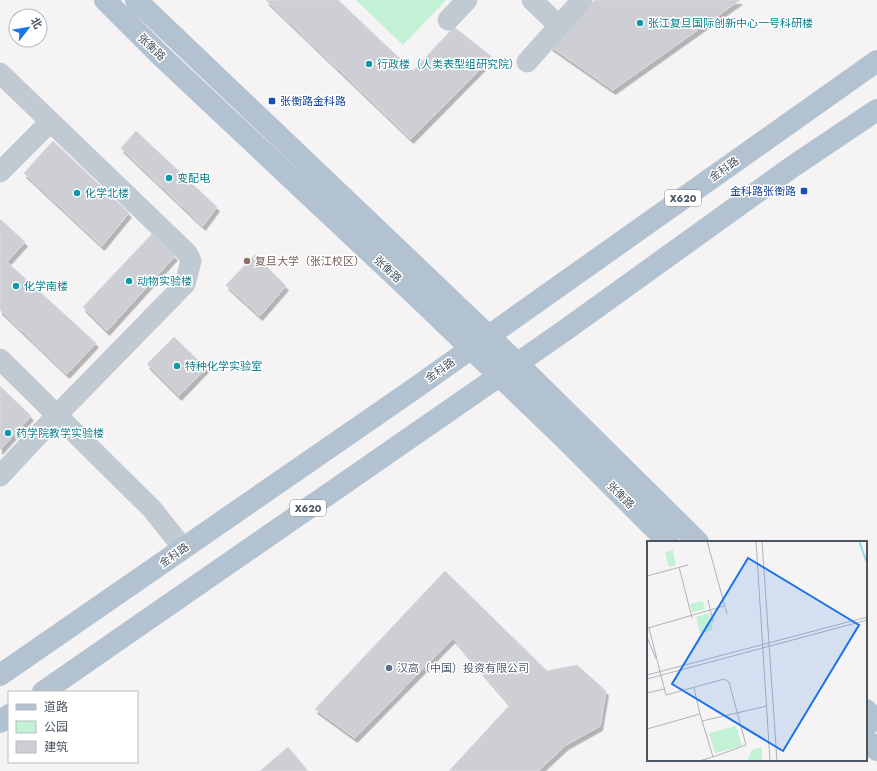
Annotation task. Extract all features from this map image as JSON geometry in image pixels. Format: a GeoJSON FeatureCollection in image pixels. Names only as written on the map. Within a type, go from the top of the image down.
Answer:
{"type":"FeatureCollection","features":[{"type":"Feature","properties":{"kind":"main road","name":"张衡路"},"geometry":{"type":"LineString","coordinates":[[104,0],[161,56],[470,348],[667,541]]}},
{"type":"Feature","properties":{"kind":"main road","name":"张衡路"},"geometry":{"type":"LineString","coordinates":[[136,0],[517,363],[697,541]]}},
{"type":"Feature","properties":{"kind":"main road","name":"金科路"},"geometry":{"type":"LineString","coordinates":[[0,675],[488,336],[877,61]]}},
{"type":"Feature","properties":{"kind":"main road"},"geometry":{"type":"LineString","coordinates":[[499,376],[792,167],[877,110]]}},
{"type":"Feature","properties":{"kind":"main road","name":"X620"},"geometry":{"type":"LineString","coordinates":[[44,691],[499,376]]}},
{"type":"Feature","properties":{"kind":"main road"},"geometry":{"type":"LineString","coordinates":[[867,711],[877,721]]}},
{"type":"Feature","properties":{"kind":"main road"},"geometry":{"type":"LineString","coordinates":[[0,722],[8,716]]}},
{"type":"Feature","properties":{"kind":"main road"},"geometry":{"type":"LineString","coordinates":[[867,740],[877,750]]}},
{"type":"Feature","properties":{"kind":"lane"},"geometry":{"type":"LineString","coordinates":[[448,20],[467,0]]}},
{"type":"Feature","properties":{"kind":"lane"},"geometry":{"type":"LineString","coordinates":[[532,0],[558,25]]}},
{"type":"Feature","properties":{"kind":"lane"},"geometry":{"type":"LineString","coordinates":[[527,62],[558,25],[582,0]]}},
{"type":"Feature","properties":{"kind":"lane"},"geometry":{"type":"LineString","coordinates":[[0,74],[49,123],[187,253],[191,261],[185,284],[56,416],[0,476]]}},
{"type":"Feature","properties":{"kind":"lane"},"geometry":{"type":"LineString","coordinates":[[0,172],[49,123]]}},
{"type":"Feature","properties":{"kind":"lane"},"geometry":{"type":"LineString","coordinates":[[0,359],[56,416],[152,509],[183,548]]}},
{"type":"Feature","properties":{"kind":"green space"},"geometry":{"type":"Polygon","coordinates":[[[356,0],[446,0],[403,45],[356,0]]]}},
{"type":"Feature","properties":{"kind":"building","name":"行政楼（人类表型组研究院）"},"geometry":{"type":"Polygon","coordinates":[[[266,0],[338,0],[413,71],[454,27],[492,57],[411,139],[266,0]]]}},
{"type":"Feature","properties":{"kind":"building","name":"张江复旦国际创新中心一号科研楼"},"geometry":{"type":"Polygon","coordinates":[[[595,0],[740,0],[613,90],[550,46],[595,0]]]}},
{"type":"Feature","properties":{"kind":"building","name":"变配电"},"geometry":{"type":"Polygon","coordinates":[[[136,131],[217,207],[203,226],[121,148],[136,131]]]}},
{"type":"Feature","properties":{"kind":"building","name":"化学北楼"},"geometry":{"type":"Polygon","coordinates":[[[53,141],[129,213],[102,246],[24,173],[53,141]]]}},
{"type":"Feature","properties":{"kind":"building","name":"化学南楼"},"geometry":{"type":"Polygon","coordinates":[[[0,219],[25,242],[7,262],[96,343],[67,374],[0,310],[0,219]]]}},
{"type":"Feature","properties":{"kind":"building","name":"动物实验楼"},"geometry":{"type":"Polygon","coordinates":[[[152,234],[175,256],[107,331],[83,307],[152,234]]]}},
{"type":"Feature","properties":{"kind":"building"},"geometry":{"type":"Polygon","coordinates":[[[255,255],[286,286],[260,316],[226,285],[255,255]]]}},
{"type":"Feature","properties":{"kind":"building","name":"特种化学实验室"},"geometry":{"type":"Polygon","coordinates":[[[174,337],[206,368],[179,396],[147,364],[174,337]]]}},
{"type":"Feature","properties":{"kind":"building","name":"药学院教学实验楼"},"geometry":{"type":"Polygon","coordinates":[[[0,386],[31,416],[0,450],[0,386]]]}},
{"type":"Feature","properties":{"kind":"building","name":"汉高（中国）投资有限公司"},"geometry":{"type":"Polygon","coordinates":[[[445,571],[547,671],[577,665],[606,691],[600,726],[566,745],[538,771],[449,771],[510,705],[453,638],[355,738],[315,709],[445,571]]]}},
{"type":"Feature","properties":{"kind":"building"},"geometry":{"type":"Polygon","coordinates":[[[288,747],[308,771],[260,771],[288,747]]]}},
{"type":"Feature","properties":{"kind":"place","name":"张江复旦国际创新中心一号科研楼"},"geometry":{"type":"Point","coordinates":[640,23]}},
{"type":"Feature","properties":{"kind":"place","name":"行政楼（人类表型组研究院）"},"geometry":{"type":"Point","coordinates":[369,64]}},
{"type":"Feature","properties":{"kind":"place","name":"张衡路金科路"},"geometry":{"type":"Point","coordinates":[272,101]}},
{"type":"Feature","properties":{"kind":"place","name":"变配电"},"geometry":{"type":"Point","coordinates":[169,178]}},
{"type":"Feature","properties":{"kind":"place","name":"金科路张衡路"},"geometry":{"type":"Point","coordinates":[804,191]}},
{"type":"Feature","properties":{"kind":"place","name":"化学北楼"},"geometry":{"type":"Point","coordinates":[77,193]}},
{"type":"Feature","properties":{"kind":"place","name":"复旦大学（张江校区）"},"geometry":{"type":"Point","coordinates":[247,261]}},
{"type":"Feature","properties":{"kind":"place","name":"动物实验楼"},"geometry":{"type":"Point","coordinates":[129,281]}},
{"type":"Feature","properties":{"kind":"place","name":"化学南楼"},"geometry":{"type":"Point","coordinates":[16,286]}},
{"type":"Feature","properties":{"kind":"place","name":"特种化学实验室"},"geometry":{"type":"Point","coordinates":[177,366]}},
{"type":"Feature","properties":{"kind":"place","name":"药学院教学实验楼"},"geometry":{"type":"Point","coordinates":[8,433]}},
{"type":"Feature","properties":{"kind":"place","name":"汉高（中国）投资有限公司"},"geometry":{"type":"Point","coordinates":[389,668]}}]}
